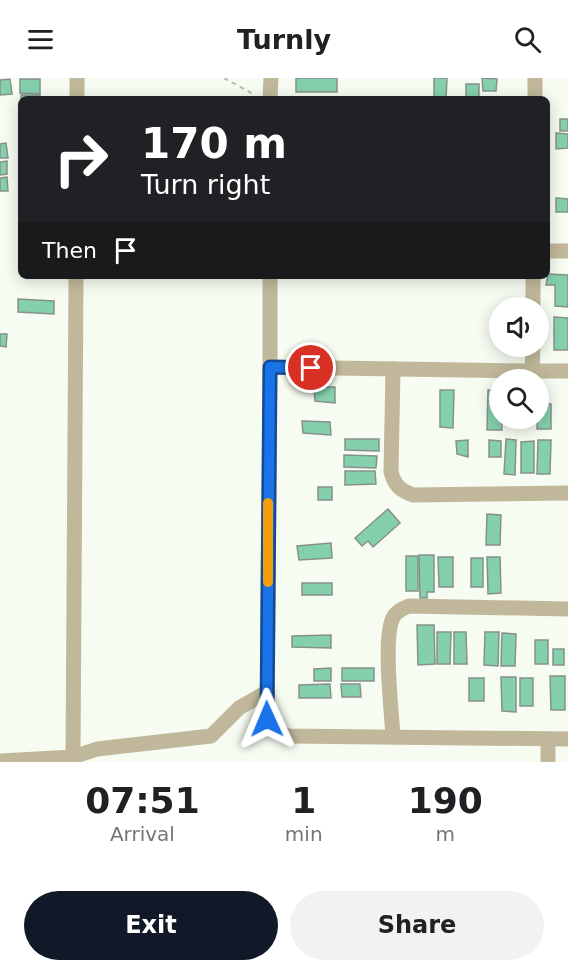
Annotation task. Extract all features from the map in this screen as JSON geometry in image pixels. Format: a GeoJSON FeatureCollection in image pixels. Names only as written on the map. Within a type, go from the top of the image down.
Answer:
{"type":"FeatureCollection","features":[{"type":"Feature","properties":{"kind":"street"},"geometry":{"type":"LineString","coordinates":[[76,96],[77,78]]}},
{"type":"Feature","properties":{"kind":"street"},"geometry":{"type":"LineString","coordinates":[[270,96],[271,78]]}},
{"type":"Feature","properties":{"kind":"street"},"geometry":{"type":"LineString","coordinates":[[535,78],[535,96]]}},
{"type":"Feature","properties":{"kind":"street"},"geometry":{"type":"LineString","coordinates":[[550,251],[568,251]]}},
{"type":"Feature","properties":{"kind":"street"},"geometry":{"type":"LineString","coordinates":[[73,759],[76,279]]}},
{"type":"Feature","properties":{"kind":"street"},"geometry":{"type":"LineString","coordinates":[[270,279],[267,719],[274,731],[290,736],[568,739]]}},
{"type":"Feature","properties":{"kind":"street"},"geometry":{"type":"LineString","coordinates":[[533,279],[533,297]]}},
{"type":"Feature","properties":{"kind":"street"},"geometry":{"type":"LineString","coordinates":[[270,367],[489,370]]}},
{"type":"Feature","properties":{"kind":"street"},"geometry":{"type":"LineString","coordinates":[[393,369],[391,472],[395,484],[401,490],[413,495],[568,493]]}},
{"type":"Feature","properties":{"kind":"street"},"geometry":{"type":"LineString","coordinates":[[549,371],[568,371]]}},
{"type":"Feature","properties":{"kind":"street"},"geometry":{"type":"LineString","coordinates":[[393,737],[389,678],[390,627],[393,616],[399,610],[409,606],[568,609]]}},
{"type":"Feature","properties":{"kind":"street"},"geometry":{"type":"LineString","coordinates":[[0,761],[73,759],[97,749],[211,736],[239,708],[267,692]]}},
{"type":"Feature","properties":{"kind":"street"},"geometry":{"type":"LineString","coordinates":[[548,739],[548,762]]}},
{"type":"Feature","properties":{"kind":"path"},"geometry":{"type":"LineString","coordinates":[[224,78],[257,96]]}},
{"type":"Feature","properties":{"kind":"building"},"geometry":{"type":"Polygon","coordinates":[[[296,78],[337,78],[337,92],[296,92],[296,78]]]}},
{"type":"Feature","properties":{"kind":"building"},"geometry":{"type":"Polygon","coordinates":[[[434,78],[447,78],[446,96],[434,96],[434,78]]]}},
{"type":"Feature","properties":{"kind":"building"},"geometry":{"type":"Polygon","coordinates":[[[482,78],[497,79],[496,91],[483,91],[482,78]]]}},
{"type":"Feature","properties":{"kind":"building"},"geometry":{"type":"Polygon","coordinates":[[[10,79],[12,94],[0,95],[0,80],[10,79]]]}},
{"type":"Feature","properties":{"kind":"building"},"geometry":{"type":"Polygon","coordinates":[[[20,79],[40,79],[40,94],[20,93],[20,79]]]}},
{"type":"Feature","properties":{"kind":"building"},"geometry":{"type":"Polygon","coordinates":[[[466,84],[479,84],[479,96],[466,96],[466,84]]]}},
{"type":"Feature","properties":{"kind":"building"},"geometry":{"type":"Polygon","coordinates":[[[560,119],[568,119],[568,131],[560,131],[560,119]]]}},
{"type":"Feature","properties":{"kind":"building"},"geometry":{"type":"Polygon","coordinates":[[[556,133],[568,134],[568,148],[556,149],[556,133]]]}},
{"type":"Feature","properties":{"kind":"building"},"geometry":{"type":"Polygon","coordinates":[[[6,143],[8,158],[0,158],[0,144],[6,143]]]}},
{"type":"Feature","properties":{"kind":"building"},"geometry":{"type":"Polygon","coordinates":[[[7,161],[7,174],[0,175],[0,162],[7,161]]]}},
{"type":"Feature","properties":{"kind":"building"},"geometry":{"type":"Polygon","coordinates":[[[7,177],[8,191],[0,191],[0,178],[7,177]]]}},
{"type":"Feature","properties":{"kind":"building"},"geometry":{"type":"Polygon","coordinates":[[[556,198],[568,199],[568,212],[556,212],[556,198]]]}},
{"type":"Feature","properties":{"kind":"building"},"geometry":{"type":"Polygon","coordinates":[[[550,274],[568,275],[568,307],[555,306],[555,285],[546,285],[550,274]]]}},
{"type":"Feature","properties":{"kind":"building"},"geometry":{"type":"Polygon","coordinates":[[[18,299],[54,301],[54,314],[18,312],[18,299]]]}},
{"type":"Feature","properties":{"kind":"building"},"geometry":{"type":"Polygon","coordinates":[[[554,317],[568,318],[568,350],[554,350],[554,317]]]}},
{"type":"Feature","properties":{"kind":"building"},"geometry":{"type":"Polygon","coordinates":[[[0,334],[7,334],[6,347],[0,346],[0,334]]]}},
{"type":"Feature","properties":{"kind":"building"},"geometry":{"type":"Polygon","coordinates":[[[314,387],[335,387],[335,403],[315,401],[314,387]]]}},
{"type":"Feature","properties":{"kind":"building"},"geometry":{"type":"Polygon","coordinates":[[[440,390],[454,390],[453,428],[440,427],[440,390]]]}},
{"type":"Feature","properties":{"kind":"building"},"geometry":{"type":"Polygon","coordinates":[[[489,390],[489,429],[502,430],[487,430],[489,390]]]}},
{"type":"Feature","properties":{"kind":"building"},"geometry":{"type":"Polygon","coordinates":[[[549,404],[551,404],[551,429],[549,429],[549,404]]]}},
{"type":"Feature","properties":{"kind":"building"},"geometry":{"type":"Polygon","coordinates":[[[302,421],[330,422],[331,435],[303,433],[302,421]]]}},
{"type":"Feature","properties":{"kind":"building"},"geometry":{"type":"Polygon","coordinates":[[[345,439],[379,439],[379,451],[345,450],[345,439]]]}},
{"type":"Feature","properties":{"kind":"building"},"geometry":{"type":"Polygon","coordinates":[[[506,439],[516,440],[515,475],[504,474],[506,439]]]}},
{"type":"Feature","properties":{"kind":"building"},"geometry":{"type":"Polygon","coordinates":[[[468,440],[468,457],[457,454],[456,441],[468,440]]]}},
{"type":"Feature","properties":{"kind":"building"},"geometry":{"type":"Polygon","coordinates":[[[489,440],[501,441],[501,457],[489,457],[489,440]]]}},
{"type":"Feature","properties":{"kind":"building"},"geometry":{"type":"Polygon","coordinates":[[[538,440],[551,440],[550,474],[537,474],[538,440]]]}},
{"type":"Feature","properties":{"kind":"building"},"geometry":{"type":"Polygon","coordinates":[[[534,441],[534,473],[521,473],[521,442],[534,441]]]}},
{"type":"Feature","properties":{"kind":"building"},"geometry":{"type":"Polygon","coordinates":[[[344,455],[377,456],[376,468],[344,467],[344,455]]]}},
{"type":"Feature","properties":{"kind":"building"},"geometry":{"type":"Polygon","coordinates":[[[345,471],[375,471],[376,484],[345,485],[345,471]]]}},
{"type":"Feature","properties":{"kind":"building"},"geometry":{"type":"Polygon","coordinates":[[[318,487],[332,487],[332,500],[318,500],[318,487]]]}},
{"type":"Feature","properties":{"kind":"building"},"geometry":{"type":"Polygon","coordinates":[[[388,509],[400,523],[373,547],[368,541],[362,546],[355,538],[388,509]]]}},
{"type":"Feature","properties":{"kind":"building"},"geometry":{"type":"Polygon","coordinates":[[[487,514],[501,515],[500,545],[486,545],[487,514]]]}},
{"type":"Feature","properties":{"kind":"building"},"geometry":{"type":"Polygon","coordinates":[[[331,543],[332,558],[299,560],[297,546],[331,543]]]}},
{"type":"Feature","properties":{"kind":"building"},"geometry":{"type":"Polygon","coordinates":[[[419,555],[434,555],[434,592],[427,592],[427,598],[420,598],[419,555]]]}},
{"type":"Feature","properties":{"kind":"building"},"geometry":{"type":"Polygon","coordinates":[[[406,556],[418,556],[418,591],[406,591],[406,556]]]}},
{"type":"Feature","properties":{"kind":"building"},"geometry":{"type":"Polygon","coordinates":[[[438,557],[453,557],[453,587],[439,587],[438,557]]]}},
{"type":"Feature","properties":{"kind":"building"},"geometry":{"type":"Polygon","coordinates":[[[487,557],[500,557],[501,593],[488,594],[487,557]]]}},
{"type":"Feature","properties":{"kind":"building"},"geometry":{"type":"Polygon","coordinates":[[[471,558],[483,558],[483,587],[471,587],[471,558]]]}},
{"type":"Feature","properties":{"kind":"building"},"geometry":{"type":"Polygon","coordinates":[[[302,583],[332,583],[332,595],[302,595],[302,583]]]}},
{"type":"Feature","properties":{"kind":"building"},"geometry":{"type":"Polygon","coordinates":[[[417,625],[434,625],[435,664],[418,665],[417,625]]]}},
{"type":"Feature","properties":{"kind":"building"},"geometry":{"type":"Polygon","coordinates":[[[437,632],[451,632],[450,664],[437,664],[437,632]]]}},
{"type":"Feature","properties":{"kind":"building"},"geometry":{"type":"Polygon","coordinates":[[[454,632],[466,632],[467,664],[454,664],[454,632]]]}},
{"type":"Feature","properties":{"kind":"building"},"geometry":{"type":"Polygon","coordinates":[[[485,632],[499,632],[498,666],[484,665],[485,632]]]}},
{"type":"Feature","properties":{"kind":"building"},"geometry":{"type":"Polygon","coordinates":[[[502,633],[516,634],[515,666],[501,666],[502,633]]]}},
{"type":"Feature","properties":{"kind":"building"},"geometry":{"type":"Polygon","coordinates":[[[331,635],[331,648],[292,647],[292,636],[331,635]]]}},
{"type":"Feature","properties":{"kind":"building"},"geometry":{"type":"Polygon","coordinates":[[[535,640],[548,640],[548,664],[535,664],[535,640]]]}},
{"type":"Feature","properties":{"kind":"building"},"geometry":{"type":"Polygon","coordinates":[[[553,649],[564,649],[564,665],[553,665],[553,649]]]}},
{"type":"Feature","properties":{"kind":"building"},"geometry":{"type":"Polygon","coordinates":[[[331,668],[331,681],[314,681],[314,669],[331,668]]]}},
{"type":"Feature","properties":{"kind":"building"},"geometry":{"type":"Polygon","coordinates":[[[342,668],[374,668],[374,681],[342,681],[342,668]]]}},
{"type":"Feature","properties":{"kind":"building"},"geometry":{"type":"Polygon","coordinates":[[[550,676],[565,676],[565,710],[551,710],[550,676]]]}},
{"type":"Feature","properties":{"kind":"building"},"geometry":{"type":"Polygon","coordinates":[[[501,677],[516,677],[516,712],[502,711],[501,677]]]}},
{"type":"Feature","properties":{"kind":"building"},"geometry":{"type":"Polygon","coordinates":[[[469,678],[484,678],[484,701],[469,701],[469,678]]]}},
{"type":"Feature","properties":{"kind":"building"},"geometry":{"type":"Polygon","coordinates":[[[520,678],[533,678],[533,706],[520,706],[520,678]]]}},
{"type":"Feature","properties":{"kind":"building"},"geometry":{"type":"Polygon","coordinates":[[[330,684],[331,698],[299,698],[299,685],[330,684]]]}},
{"type":"Feature","properties":{"kind":"building"},"geometry":{"type":"Polygon","coordinates":[[[341,684],[360,684],[361,697],[342,697],[341,684]]]}},
{"type":"Feature","properties":{"kind":"slow traffic"},"geometry":{"type":"LineString","coordinates":[[268,503],[268,582]]}},
{"type":"Feature","properties":{"kind":"route"},"geometry":{"type":"LineString","coordinates":[[267,719],[270,367],[311,368]]}}]}
